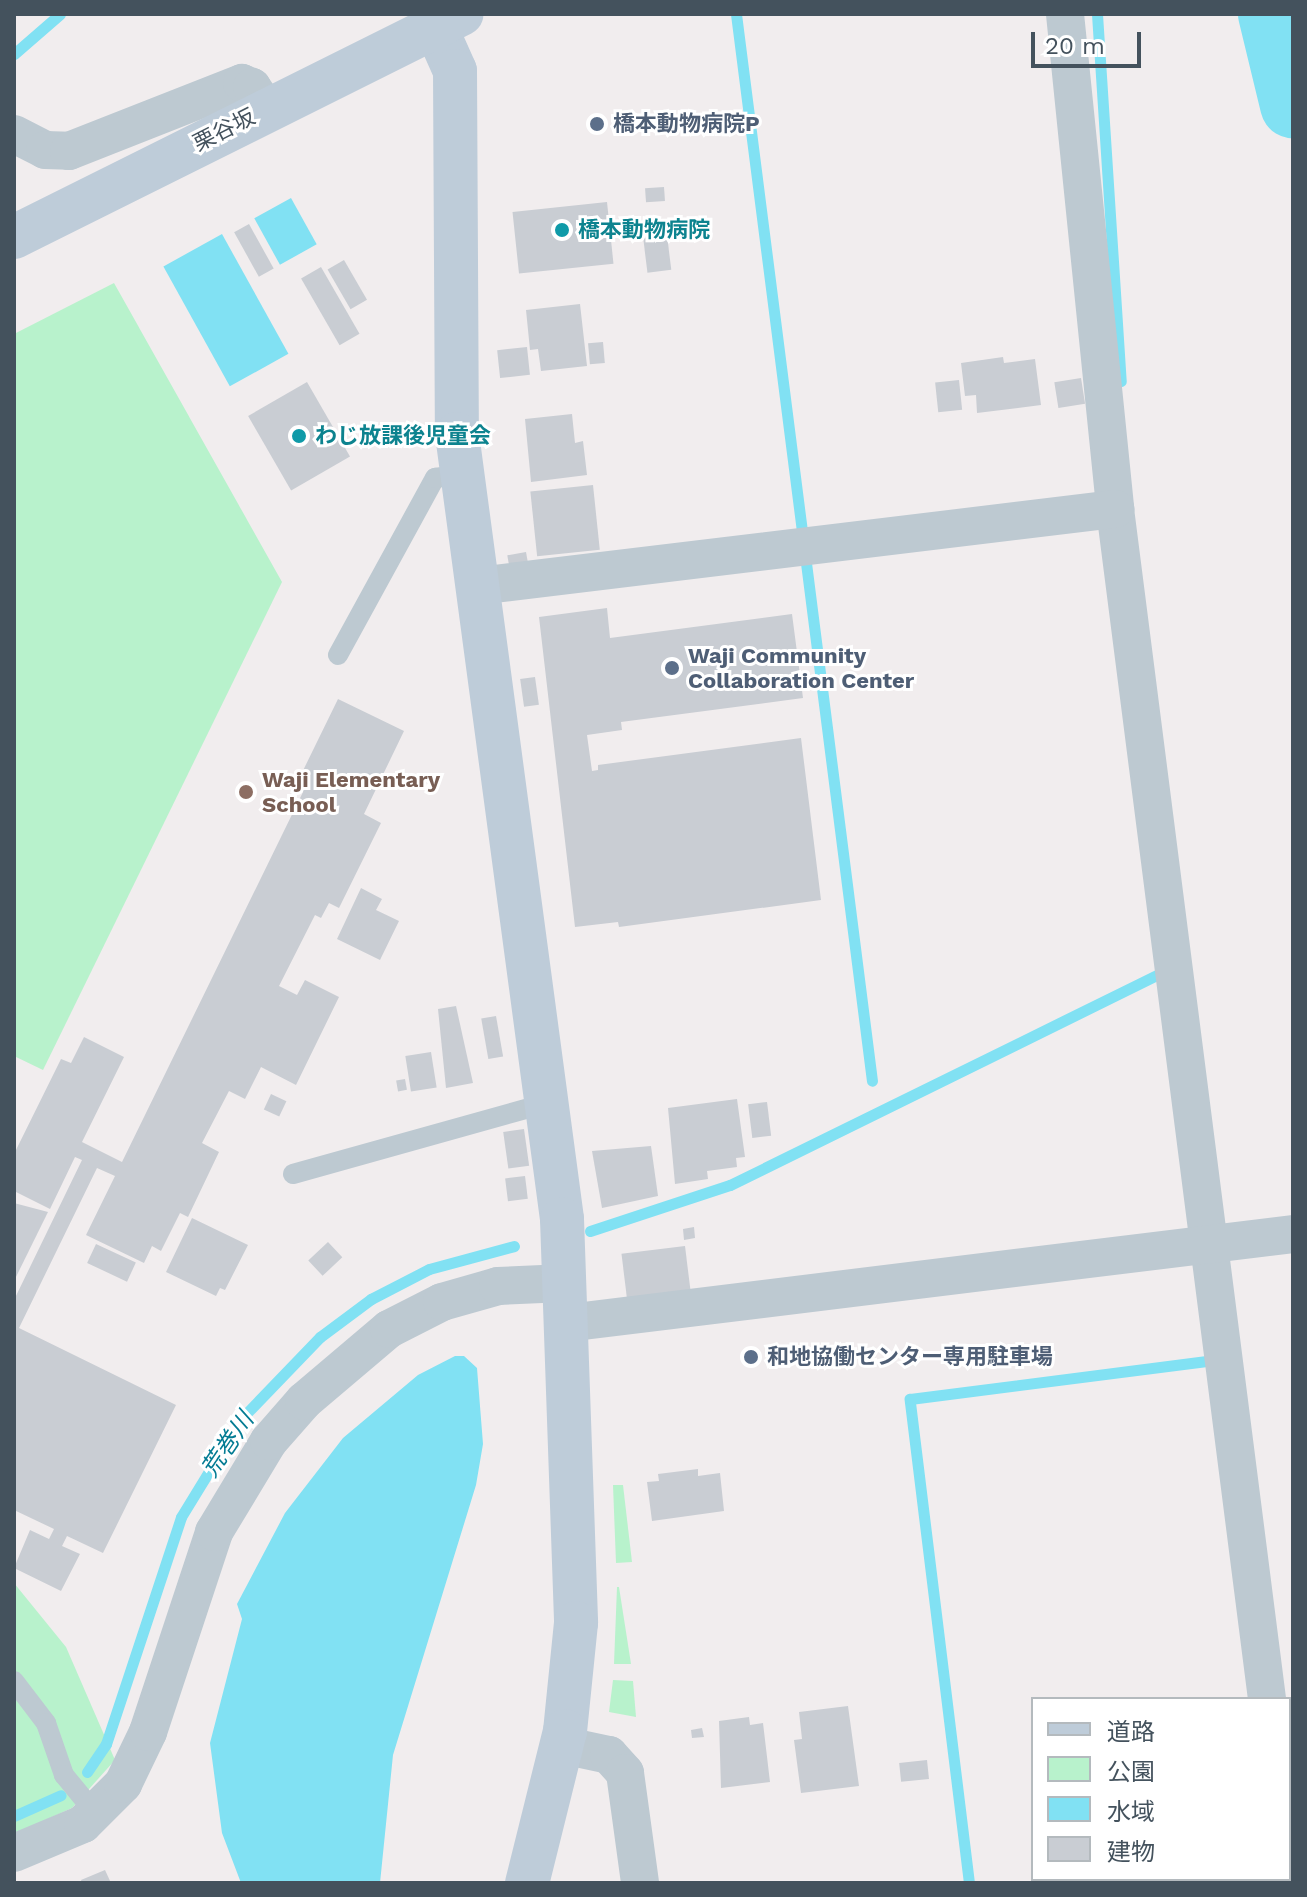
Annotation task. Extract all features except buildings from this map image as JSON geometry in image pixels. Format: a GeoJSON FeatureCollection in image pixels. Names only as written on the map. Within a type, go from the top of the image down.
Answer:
{"type":"FeatureCollection","features":[{"type":"Feature","properties":{"kind":"street"},"geometry":{"type":"LineString","coordinates":[[1065,14],[1115,509],[1267,1697]]}},
{"type":"Feature","properties":{"kind":"street"},"geometry":{"type":"LineString","coordinates":[[448,20],[455,71],[454,366],[462,474],[547,1103],[566,1303],[576,1623],[562,1745],[527,1883]]}},
{"type":"Feature","properties":{"kind":"street","name":"栗谷坂"},"geometry":{"type":"LineString","coordinates":[[14,237],[448,20]]}},
{"type":"Feature","properties":{"kind":"street"},"geometry":{"type":"LineString","coordinates":[[14,134],[45,150],[69,151],[242,83],[252,87],[267,109]]}},
{"type":"Feature","properties":{"kind":"street"},"geometry":{"type":"LineString","coordinates":[[477,586],[1115,509]]}},
{"type":"Feature","properties":{"kind":"street"},"geometry":{"type":"LineString","coordinates":[[14,1853],[59,1838],[96,1814],[123,1784],[138,1759],[214,1532],[269,1441],[343,1364],[389,1329],[442,1302],[498,1286],[566,1303],[1293,1234]]}},
{"type":"Feature","properties":{"kind":"street"},"geometry":{"type":"LineString","coordinates":[[562,1745],[609,1755],[625,1773],[640,1883]]}},
{"type":"Feature","properties":{"kind":"lane"},"geometry":{"type":"LineString","coordinates":[[338,655],[435,478],[462,474]]}},
{"type":"Feature","properties":{"kind":"lane"},"geometry":{"type":"LineString","coordinates":[[293,1174],[547,1103]]}},
{"type":"Feature","properties":{"kind":"lane"},"geometry":{"type":"LineString","coordinates":[[14,1681],[46,1723],[64,1775],[96,1814]]}},
{"type":"Feature","properties":{"kind":"green space"},"geometry":{"type":"Polygon","coordinates":[[[114,283],[282,582],[43,1070],[14,1056],[14,334],[114,283]]]}},
{"type":"Feature","properties":{"kind":"green space"},"geometry":{"type":"Polygon","coordinates":[[[613,1485],[623,1485],[632,1562],[616,1563],[613,1485]]]}},
{"type":"Feature","properties":{"kind":"green space"},"geometry":{"type":"Polygon","coordinates":[[[14,1583],[66,1647],[115,1760],[72,1808],[14,1834],[14,1583]]]}},
{"type":"Feature","properties":{"kind":"green space"},"geometry":{"type":"Polygon","coordinates":[[[619,1587],[631,1664],[614,1664],[619,1587]]]}},
{"type":"Feature","properties":{"kind":"green space"},"geometry":{"type":"Polygon","coordinates":[[[613,1680],[633,1681],[636,1717],[609,1712],[613,1680]]]}},
{"type":"Feature","properties":{"kind":"water"},"geometry":{"type":"Polygon","coordinates":[[[291,198],[317,244],[280,265],[254,218],[291,198]]]}},
{"type":"Feature","properties":{"kind":"water"},"geometry":{"type":"Polygon","coordinates":[[[222,234],[288,354],[230,386],[163,266],[222,234]]]}},
{"type":"Feature","properties":{"kind":"water"},"geometry":{"type":"Polygon","coordinates":[[[455,1356],[464,1356],[477,1368],[483,1444],[476,1485],[393,1755],[380,1883],[241,1883],[222,1833],[210,1743],[242,1619],[237,1604],[285,1513],[343,1438],[418,1375],[455,1356]]]}},
{"type":"Feature","properties":{"kind":"waterway"},"geometry":{"type":"LineString","coordinates":[[14,54],[60,14]]}},
{"type":"Feature","properties":{"kind":"waterway"},"geometry":{"type":"LineString","coordinates":[[736,14],[803,539]]}},
{"type":"Feature","properties":{"kind":"waterway"},"geometry":{"type":"LineString","coordinates":[[1097,14],[1121,381]]}},
{"type":"Feature","properties":{"kind":"waterway"},"geometry":{"type":"LineString","coordinates":[[1271,14],[1293,105]]}},
{"type":"Feature","properties":{"kind":"waterway"},"geometry":{"type":"LineString","coordinates":[[805,555],[872,1081]]}},
{"type":"Feature","properties":{"kind":"waterway"},"geometry":{"type":"LineString","coordinates":[[590,1231],[730,1185],[1158,974]]}},
{"type":"Feature","properties":{"kind":"waterway","name":"荒巻川"},"geometry":{"type":"LineString","coordinates":[[87,1772],[106,1744],[181,1517],[241,1419],[320,1337],[371,1299],[429,1269],[514,1246]]}},
{"type":"Feature","properties":{"kind":"waterway"},"geometry":{"type":"LineString","coordinates":[[969,1883],[910,1399],[1213,1360]]}},
{"type":"Feature","properties":{"kind":"waterway","name":"荒巻川"},"geometry":{"type":"LineString","coordinates":[[14,1816],[61,1795]]}},
{"type":"Feature","properties":{"kind":"place","name":"橋本動物病院P"},"geometry":{"type":"Point","coordinates":[597,124]}},
{"type":"Feature","properties":{"kind":"place","name":"橋本動物病院"},"geometry":{"type":"Point","coordinates":[562,230]}},
{"type":"Feature","properties":{"kind":"place","name":"わじ放課後児童会"},"geometry":{"type":"Point","coordinates":[299,436]}},
{"type":"Feature","properties":{"kind":"place","name":"Waji Community Collaboration Center"},"geometry":{"type":"Point","coordinates":[672,668]}},
{"type":"Feature","properties":{"kind":"place","name":"Waji Elementary School"},"geometry":{"type":"Point","coordinates":[246,792]}},
{"type":"Feature","properties":{"kind":"place","name":"和地協働センター専用駐車場"},"geometry":{"type":"Point","coordinates":[751,1357]}}]}
